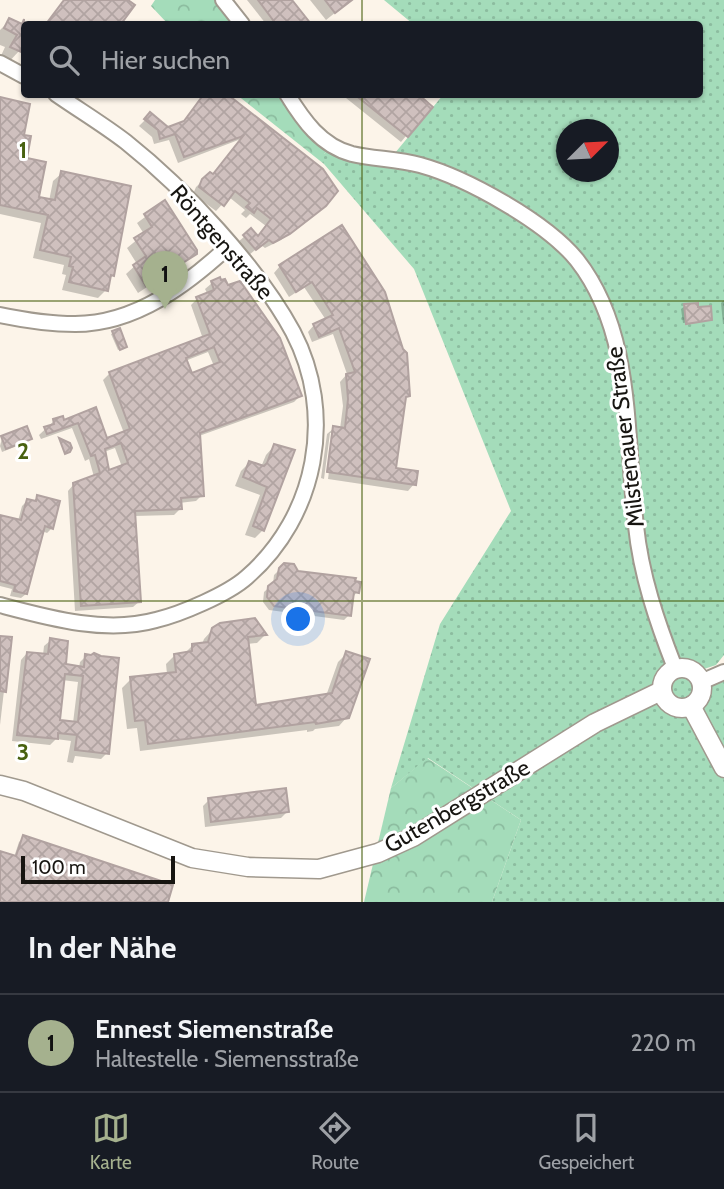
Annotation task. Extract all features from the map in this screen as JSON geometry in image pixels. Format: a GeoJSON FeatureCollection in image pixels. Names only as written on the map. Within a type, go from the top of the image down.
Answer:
{"type":"FeatureCollection","features":[{"type":"Feature","properties":{"kind":"main road"},"geometry":{"type":"LineString","coordinates":[[675,668],[695,672],[701,682],[701,696],[691,706],[672,706],[661,691],[664,677],[675,668]]}},
{"type":"Feature","properties":{"kind":"main road","name":"Gutenbergstraße"},"geometry":{"type":"LineString","coordinates":[[0,785],[24,790],[192,858],[248,867],[318,869],[378,853],[413,837],[595,723],[661,691]]}},
{"type":"Feature","properties":{"kind":"main road"},"geometry":{"type":"LineString","coordinates":[[691,706],[724,768]]}},
{"type":"Feature","properties":{"kind":"street"},"geometry":{"type":"LineString","coordinates":[[223,0],[240,21]]}},
{"type":"Feature","properties":{"kind":"street"},"geometry":{"type":"LineString","coordinates":[[0,63],[21,74]]}},
{"type":"Feature","properties":{"kind":"street","name":"Röntgenstraße"},"geometry":{"type":"LineString","coordinates":[[0,606],[46,617],[109,625],[155,621],[203,603],[246,579],[276,547],[299,508],[313,467],[317,424],[309,372],[293,333],[265,286],[180,192],[125,142],[62,98]]}},
{"type":"Feature","properties":{"kind":"street","name":"Milstenauer Straße"},"geometry":{"type":"LineString","coordinates":[[290,98],[305,122],[331,145],[353,154],[418,164],[480,191],[550,233],[587,275],[604,309],[619,358],[641,563],[653,609],[675,668]]}},
{"type":"Feature","properties":{"kind":"street"},"geometry":{"type":"LineString","coordinates":[[0,315],[76,324],[118,316],[142,308],[198,276],[230,245]]}},
{"type":"Feature","properties":{"kind":"street"},"geometry":{"type":"LineString","coordinates":[[701,682],[724,672]]}},
{"type":"Feature","properties":{"kind":"green space"},"geometry":{"type":"Polygon","coordinates":[[[155,0],[217,0],[233,21],[165,21],[151,6],[155,0]]]}},
{"type":"Feature","properties":{"kind":"green space"},"geometry":{"type":"Polygon","coordinates":[[[384,0],[724,0],[724,655],[716,665],[704,669],[684,661],[699,677],[724,672],[724,902],[492,902],[521,820],[428,758],[391,788],[440,624],[511,511],[414,269],[324,164],[324,154],[328,150],[343,158],[353,154],[390,159],[441,98],[703,98],[703,21],[409,21],[384,0]]]}},
{"type":"Feature","properties":{"kind":"green space"},"geometry":{"type":"Polygon","coordinates":[[[241,98],[283,98],[328,150],[324,154],[324,164],[241,98]]]}},
{"type":"Feature","properties":{"kind":"green space"},"geometry":{"type":"Polygon","coordinates":[[[427,758],[521,820],[492,902],[364,902],[391,788],[427,758]]]}},
{"type":"Feature","properties":{"kind":"building"},"geometry":{"type":"Polygon","coordinates":[[[64,0],[128,0],[135,5],[123,21],[48,21],[64,0]]]}},
{"type":"Feature","properties":{"kind":"building"},"geometry":{"type":"Polygon","coordinates":[[[258,0],[292,0],[309,21],[274,21],[258,0]]]}},
{"type":"Feature","properties":{"kind":"building"},"geometry":{"type":"Polygon","coordinates":[[[325,0],[352,0],[335,13],[325,0]]]}},
{"type":"Feature","properties":{"kind":"building"},"geometry":{"type":"Polygon","coordinates":[[[9,18],[21,24],[21,52],[10,47],[17,35],[4,28],[9,18]]]}},
{"type":"Feature","properties":{"kind":"building"},"geometry":{"type":"Polygon","coordinates":[[[0,97],[30,104],[24,135],[31,136],[27,158],[46,162],[39,197],[55,200],[61,171],[131,186],[114,276],[111,275],[108,291],[69,282],[73,267],[69,266],[71,257],[40,250],[48,215],[0,205],[0,97]]]}},
{"type":"Feature","properties":{"kind":"building"},"geometry":{"type":"Polygon","coordinates":[[[201,98],[232,98],[323,169],[338,191],[326,206],[290,234],[273,243],[269,240],[256,250],[243,235],[251,228],[258,236],[271,219],[257,208],[254,213],[246,207],[250,203],[235,191],[224,206],[199,187],[202,179],[210,172],[213,174],[243,136],[184,157],[175,134],[160,139],[158,130],[144,119],[150,112],[168,127],[184,121],[201,98]]]}},
{"type":"Feature","properties":{"kind":"building"},"geometry":{"type":"Polygon","coordinates":[[[359,98],[423,98],[433,107],[408,137],[359,98]]]}},
{"type":"Feature","properties":{"kind":"building"},"geometry":{"type":"Polygon","coordinates":[[[165,200],[197,254],[146,286],[133,265],[146,256],[134,238],[152,227],[144,214],[165,200]]]}},
{"type":"Feature","properties":{"kind":"building"},"geometry":{"type":"Polygon","coordinates":[[[342,225],[385,292],[403,349],[407,353],[410,396],[406,397],[396,468],[418,471],[416,485],[327,472],[333,426],[345,428],[348,399],[346,374],[355,372],[339,328],[319,337],[313,324],[333,315],[312,282],[296,292],[279,265],[342,225]]]}},
{"type":"Feature","properties":{"kind":"building"},"geometry":{"type":"Polygon","coordinates":[[[220,277],[221,280],[225,279],[228,285],[240,281],[280,338],[302,396],[200,433],[204,496],[181,498],[182,509],[135,511],[141,602],[81,606],[73,483],[100,473],[95,455],[91,456],[78,423],[47,434],[44,427],[54,424],[53,419],[63,416],[64,420],[96,407],[107,438],[130,429],[109,372],[210,334],[196,297],[214,290],[211,281],[220,277]],[[214,347],[186,358],[192,373],[220,362],[214,347]],[[121,443],[105,449],[109,470],[128,463],[121,443]]]}},
{"type":"Feature","properties":{"kind":"building"},"geometry":{"type":"Polygon","coordinates":[[[698,303],[698,307],[711,306],[712,320],[686,324],[684,304],[698,303]]]}},
{"type":"Feature","properties":{"kind":"building"},"geometry":{"type":"Polygon","coordinates":[[[120,328],[127,347],[120,350],[112,331],[120,328]]]}},
{"type":"Feature","properties":{"kind":"building"},"geometry":{"type":"Polygon","coordinates":[[[27,426],[32,439],[6,449],[1,436],[27,426]]]}},
{"type":"Feature","properties":{"kind":"building"},"geometry":{"type":"Polygon","coordinates":[[[59,438],[70,443],[70,452],[65,454],[59,438]]]}},
{"type":"Feature","properties":{"kind":"building"},"geometry":{"type":"Polygon","coordinates":[[[274,444],[295,450],[264,531],[253,526],[267,487],[243,477],[249,461],[264,466],[267,463],[274,444]]]}},
{"type":"Feature","properties":{"kind":"building"},"geometry":{"type":"Polygon","coordinates":[[[37,495],[60,501],[53,529],[45,526],[27,594],[14,591],[15,585],[0,581],[0,515],[21,520],[27,499],[36,501],[37,495]]]}},
{"type":"Feature","properties":{"kind":"building"},"geometry":{"type":"Polygon","coordinates":[[[284,563],[294,564],[298,571],[356,578],[355,581],[361,582],[359,593],[354,592],[351,616],[274,606],[267,597],[268,586],[277,579],[279,568],[284,563]]]}},
{"type":"Feature","properties":{"kind":"building"},"geometry":{"type":"Polygon","coordinates":[[[255,618],[267,635],[248,637],[256,705],[332,693],[346,651],[370,659],[349,718],[148,744],[145,720],[135,721],[130,677],[176,672],[174,654],[192,651],[192,644],[208,642],[212,628],[220,623],[255,618]]]}},
{"type":"Feature","properties":{"kind":"building"},"geometry":{"type":"Polygon","coordinates":[[[0,636],[12,637],[6,692],[0,691],[0,636]]]}},
{"type":"Feature","properties":{"kind":"building"},"geometry":{"type":"Polygon","coordinates":[[[50,638],[68,641],[66,664],[84,667],[85,654],[119,658],[109,754],[75,750],[77,735],[58,733],[58,739],[17,735],[27,652],[48,654],[50,638]],[[65,674],[60,720],[78,722],[83,676],[65,674]]]}},
{"type":"Feature","properties":{"kind":"building"},"geometry":{"type":"Polygon","coordinates":[[[286,788],[289,812],[211,822],[208,798],[286,788]]]}},
{"type":"Feature","properties":{"kind":"building"},"geometry":{"type":"Polygon","coordinates":[[[23,835],[173,885],[168,902],[0,902],[0,851],[16,856],[23,835]]]}},
{"type":"Feature","properties":{"kind":"place","name":"Ennest Siemenstraße"},"geometry":{"type":"Point","coordinates":[165,309]}}]}
